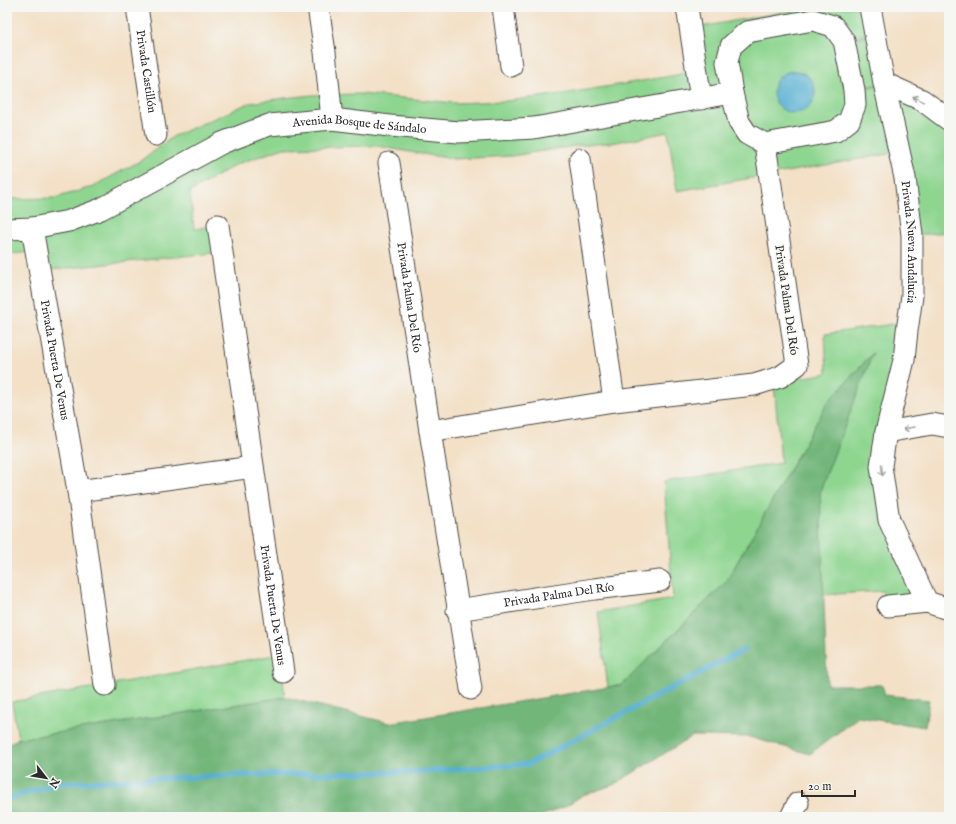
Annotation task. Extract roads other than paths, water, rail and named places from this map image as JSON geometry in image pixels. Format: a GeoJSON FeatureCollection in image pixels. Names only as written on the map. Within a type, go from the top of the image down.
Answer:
{"type":"FeatureCollection","features":[{"type":"Feature","properties":{"kind":"street","name":"Privada Castillón"},"geometry":{"type":"LineString","coordinates":[[137,7],[156,135]]}},
{"type":"Feature","properties":{"kind":"street"},"geometry":{"type":"LineString","coordinates":[[318,7],[325,52],[332,119]]}},
{"type":"Feature","properties":{"kind":"street"},"geometry":{"type":"LineString","coordinates":[[502,7],[511,66]]}},
{"type":"Feature","properties":{"kind":"street"},"geometry":{"type":"LineString","coordinates":[[687,7],[701,99]]}},
{"type":"Feature","properties":{"kind":"street","name":"Privada Nueva Andalucia"},"geometry":{"type":"LineString","coordinates":[[870,7],[884,83],[905,178],[912,235],[912,296],[908,331],[904,360],[886,432],[881,466],[889,520],[927,602]]}},
{"type":"Feature","properties":{"kind":"street"},"geometry":{"type":"LineString","coordinates":[[813,20],[833,26],[844,41],[854,90],[855,105],[849,121],[836,131],[765,144],[747,134],[739,122],[727,62],[731,46],[747,32],[813,20]]}},
{"type":"Feature","properties":{"kind":"street"},"geometry":{"type":"LineString","coordinates":[[844,41],[875,33]]}},
{"type":"Feature","properties":{"kind":"street"},"geometry":{"type":"LineString","coordinates":[[854,90],[884,83],[922,100],[949,120]]}},
{"type":"Feature","properties":{"kind":"street","name":"Avenida Bosque de Sándalo"},"geometry":{"type":"LineString","coordinates":[[7,229],[32,228],[69,221],[101,209],[222,143],[269,125],[332,119],[459,132],[534,128],[732,93]]}},
{"type":"Feature","properties":{"kind":"street","name":"Privada Palma Del Río"},"geometry":{"type":"LineString","coordinates":[[430,431],[614,401],[754,384],[780,377],[797,365],[765,144]]}},
{"type":"Feature","properties":{"kind":"street"},"geometry":{"type":"LineString","coordinates":[[580,159],[614,401]]}},
{"type":"Feature","properties":{"kind":"street","name":"Privada Palma Del Río"},"geometry":{"type":"LineString","coordinates":[[389,163],[470,689]]}},
{"type":"Feature","properties":{"kind":"street","name":"Privada Puerta De Venus"},"geometry":{"type":"LineString","coordinates":[[218,224],[283,672]]}},
{"type":"Feature","properties":{"kind":"street","name":"Privada Puerta De Venus"},"geometry":{"type":"LineString","coordinates":[[32,228],[78,491],[105,685]]}},
{"type":"Feature","properties":{"kind":"street"},"geometry":{"type":"LineString","coordinates":[[886,432],[943,422]]}},
{"type":"Feature","properties":{"kind":"street"},"geometry":{"type":"LineString","coordinates":[[78,491],[253,467]]}},
{"type":"Feature","properties":{"kind":"street","name":"Privada Palma Del Río"},"geometry":{"type":"LineString","coordinates":[[457,610],[594,589],[660,581]]}},
{"type":"Feature","properties":{"kind":"street"},"geometry":{"type":"LineString","coordinates":[[888,606],[927,602],[946,608],[949,607]]}},
{"type":"Feature","properties":{"kind":"water"},"geometry":{"type":"Polygon","coordinates":[[[794,71],[809,77],[815,92],[809,107],[794,113],[779,107],[773,92],[779,77],[794,71]]]}},
{"type":"Feature","properties":{"kind":"waterway"},"geometry":{"type":"LineString","coordinates":[[7,799],[61,783],[240,775],[416,772],[529,764],[745,649]]}}]}
